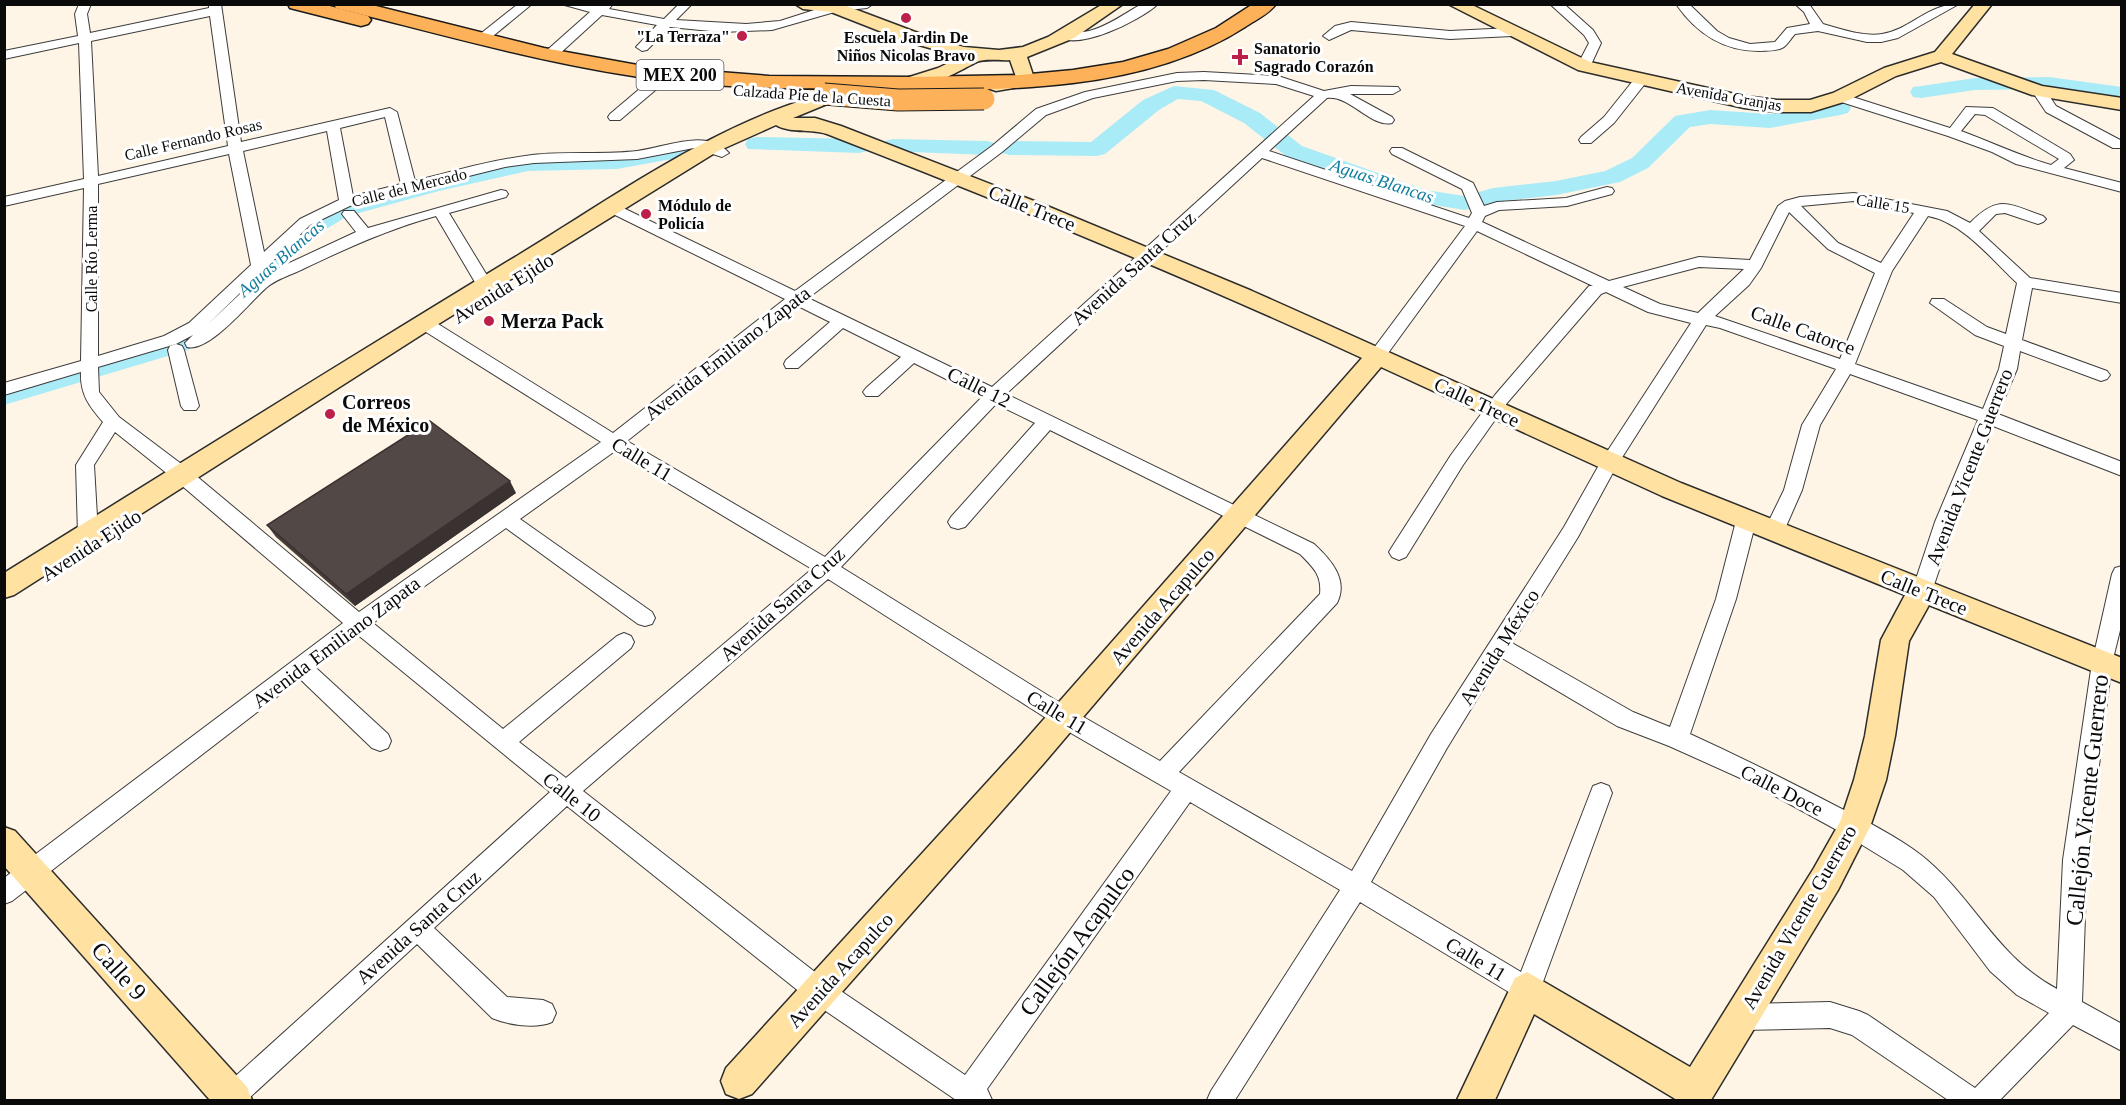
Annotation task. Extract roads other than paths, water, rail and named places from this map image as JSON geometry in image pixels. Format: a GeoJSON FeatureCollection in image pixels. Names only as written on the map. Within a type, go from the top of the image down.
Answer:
{"type":"FeatureCollection","features":[{"type":"Feature","properties":{"kind":"main road","name":"Calzada Pie de la Cuesta"},"geometry":{"type":"LineString","coordinates":[[297,4],[335,7],[614,67],[825,94],[909,83],[1034,86],[1111,79],[1181,60],[1242,33],[1262,21],[1281,4]]}},
{"type":"Feature","properties":{"kind":"main road"},"geometry":{"type":"LineString","coordinates":[[803,4],[834,8],[867,22],[938,45],[977,53],[1017,54],[1090,22],[1114,4]]}},
{"type":"Feature","properties":{"kind":"main road","name":"Calzada Pie de la Cuesta"},"geometry":{"type":"LineString","coordinates":[[335,7],[584,72],[654,84],[898,100],[984,99],[1168,54],[1199,43],[1253,15],[1267,4]]}},
{"type":"Feature","properties":{"kind":"main road","name":"Avenida Granjas"},"geometry":{"type":"LineString","coordinates":[[1456,4],[1584,66],[1641,80],[1777,106],[1811,106],[1840,97],[1890,72],[1941,56]]}},
{"type":"Feature","properties":{"kind":"main road"},"geometry":{"type":"LineString","coordinates":[[1984,4],[1941,56],[2039,91],[2121,104]]}},
{"type":"Feature","properties":{"kind":"main road"},"geometry":{"type":"LineString","coordinates":[[909,83],[948,72],[966,63],[977,53]]}},
{"type":"Feature","properties":{"kind":"main road"},"geometry":{"type":"LineString","coordinates":[[1017,54],[1034,86]]}},
{"type":"Feature","properties":{"kind":"main road","name":"Avenida Ejido"},"geometry":{"type":"LineString","coordinates":[[717,150],[784,123],[825,94],[888,96],[1009,90],[1034,86]]}},
{"type":"Feature","properties":{"kind":"main road","name":"Avenida Ejido"},"geometry":{"type":"LineString","coordinates":[[4,601],[186,478],[717,150],[823,99],[874,90],[1034,86]]}},
{"type":"Feature","properties":{"kind":"main road"},"geometry":{"type":"LineString","coordinates":[[825,94],[828,114],[834,130]]}},
{"type":"Feature","properties":{"kind":"main road","name":"Calle Trece"},"geometry":{"type":"LineString","coordinates":[[784,123],[815,124],[959,178],[1146,255],[1377,356],[1609,463],[1746,521],[2112,667]]}},
{"type":"Feature","properties":{"kind":"main road","name":"Avenida Acapulco"},"geometry":{"type":"LineString","coordinates":[[739,1081],[1065,718],[1238,516],[1334,411],[1377,356]]}},
{"type":"Feature","properties":{"kind":"main road","name":"Avenida Ejido"},"geometry":{"type":"LineString","coordinates":[[4,587],[88,534],[186,478]]}},
{"type":"Feature","properties":{"kind":"main road","name":"Avenida Vicente Guerrero"},"geometry":{"type":"LineString","coordinates":[[1694,1096],[1826,879],[1854,827],[1880,736],[1895,640],[1922,591]]}},
{"type":"Feature","properties":{"kind":"main road","name":"Calle 9"},"geometry":{"type":"LineString","coordinates":[[4,842],[231,1100]]}},
{"type":"Feature","properties":{"kind":"main road"},"geometry":{"type":"LineString","coordinates":[[1475,1101],[1527,990]]}},
{"type":"Feature","properties":{"kind":"main road","name":"Calle 11"},"geometry":{"type":"LineString","coordinates":[[1527,990],[1694,1096]]}},
{"type":"Feature","properties":{"kind":"street","name":"Calle Río Lerma"},"geometry":{"type":"LineString","coordinates":[[85,4],[81,14],[85,38],[91,181],[90,392],[96,403],[113,421],[186,478]]}},
{"type":"Feature","properties":{"kind":"street"},"geometry":{"type":"LineString","coordinates":[[483,38],[526,4]]}},
{"type":"Feature","properties":{"kind":"street"},"geometry":{"type":"LineString","coordinates":[[567,4],[604,8],[667,22],[721,30],[794,21],[834,8],[867,4]]}},
{"type":"Feature","properties":{"kind":"street"},"geometry":{"type":"LineString","coordinates":[[642,47],[686,4]]}},
{"type":"Feature","properties":{"kind":"street"},"geometry":{"type":"LineString","coordinates":[[1062,35],[1086,36],[1100,32],[1152,4]]}},
{"type":"Feature","properties":{"kind":"street"},"geometry":{"type":"LineString","coordinates":[[1556,4],[1589,33],[1595,43],[1584,66]]}},
{"type":"Feature","properties":{"kind":"street"},"geometry":{"type":"LineString","coordinates":[[1682,4],[1701,28],[1713,36],[1737,45],[1770,47],[1779,45],[1791,31],[1818,27],[1867,38],[1881,38],[1894,34],[1953,4]]}},
{"type":"Feature","properties":{"kind":"street"},"geometry":{"type":"LineString","coordinates":[[1801,4],[1809,10],[1818,27]]}},
{"type":"Feature","properties":{"kind":"street"},"geometry":{"type":"LineString","coordinates":[[4,55],[215,8],[235,147],[261,274]]}},
{"type":"Feature","properties":{"kind":"street"},"geometry":{"type":"LineString","coordinates":[[550,55],[604,8]]}},
{"type":"Feature","properties":{"kind":"street"},"geometry":{"type":"LineString","coordinates":[[1329,36],[1339,29],[1351,26],[1450,35],[1512,32]]}},
{"type":"Feature","properties":{"kind":"street","name":"Avenida Emiliano Zapata"},"geometry":{"type":"LineString","coordinates":[[4,893],[357,624],[614,442],[797,298],[959,178],[1041,112],[1090,95],[1177,77],[1204,76],[1278,80],[1323,95]]}},
{"type":"Feature","properties":{"kind":"street"},"geometry":{"type":"LineString","coordinates":[[1586,140],[1609,120],[1641,80]]}},
{"type":"Feature","properties":{"kind":"street"},"geometry":{"type":"LineString","coordinates":[[615,117],[654,84]]}},
{"type":"Feature","properties":{"kind":"street"},"geometry":{"type":"LineString","coordinates":[[1323,95],[1351,90],[1393,90]]}},
{"type":"Feature","properties":{"kind":"street"},"geometry":{"type":"LineString","coordinates":[[2039,91],[2051,109],[2118,145]]}},
{"type":"Feature","properties":{"kind":"street"},"geometry":{"type":"LineString","coordinates":[[1338,93],[1387,120]]}},
{"type":"Feature","properties":{"kind":"street","name":"Avenida Santa Cruz"},"geometry":{"type":"LineString","coordinates":[[231,1100],[566,792],[827,568],[995,394],[1323,95]]}},
{"type":"Feature","properties":{"kind":"street"},"geometry":{"type":"LineString","coordinates":[[1840,97],[1953,133],[1997,149],[2021,161],[2121,188]]}},
{"type":"Feature","properties":{"kind":"street"},"geometry":{"type":"LineString","coordinates":[[1953,133],[1971,111],[1988,111],[2065,157],[2067,160],[2052,170]]}},
{"type":"Feature","properties":{"kind":"street","name":"Calle Fernando Rosas"},"geometry":{"type":"LineString","coordinates":[[4,202],[390,112],[409,186]]}},
{"type":"Feature","properties":{"kind":"street"},"geometry":{"type":"LineString","coordinates":[[333,125],[348,208],[365,234]]}},
{"type":"Feature","properties":{"kind":"street","name":"Calle del Mercado"},"geometry":{"type":"LineString","coordinates":[[4,389],[89,371],[185,334],[261,274],[305,222],[409,186],[505,163],[534,159],[637,155],[694,144],[717,150]]}},
{"type":"Feature","properties":{"kind":"street","name":"Calle Catorce"},"geometry":{"type":"LineString","coordinates":[[1266,148],[1477,217],[1608,287],[1654,308],[1723,323],[1987,417],[2121,469]]}},
{"type":"Feature","properties":{"kind":"street"},"geometry":{"type":"LineString","coordinates":[[1397,151],[1468,186],[1477,217],[1497,206],[1567,202],[1607,191]]}},
{"type":"Feature","properties":{"kind":"street"},"geometry":{"type":"LineString","coordinates":[[89,371],[176,350],[207,334],[261,274],[365,234],[440,210],[501,194]]}},
{"type":"Feature","properties":{"kind":"street","name":"Calle 15"},"geometry":{"type":"LineString","coordinates":[[1790,204],[1800,201],[1854,197],[1924,210],[1955,219],[2025,282]]}},
{"type":"Feature","properties":{"kind":"street"},"geometry":{"type":"LineString","coordinates":[[1790,204],[1833,246],[1884,271]]}},
{"type":"Feature","properties":{"kind":"street","name":"Avenida México"},"geometry":{"type":"LineString","coordinates":[[1220,1101],[1356,886],[1439,741],[1571,532],[1609,463],[1702,319],[1743,281],[1755,265],[1783,209],[1790,204]]}},
{"type":"Feature","properties":{"kind":"street"},"geometry":{"type":"LineString","coordinates":[[1970,231],[1991,210],[2006,208],[2038,219]]}},
{"type":"Feature","properties":{"kind":"street"},"geometry":{"type":"LineString","coordinates":[[440,210],[490,289]]}},
{"type":"Feature","properties":{"kind":"street","name":"Calle 12"},"geometry":{"type":"LineString","coordinates":[[617,210],[1307,549],[1324,565],[1331,583],[1330,597],[1163,773]]}},
{"type":"Feature","properties":{"kind":"street"},"geometry":{"type":"LineString","coordinates":[[1774,531],[1793,490],[1811,425],[1845,368],[1884,271],[1924,210]]}},
{"type":"Feature","properties":{"kind":"street","name":"Avenida Acapulco"},"geometry":{"type":"LineString","coordinates":[[1377,356],[1477,217]]}},
{"type":"Feature","properties":{"kind":"street"},"geometry":{"type":"LineString","coordinates":[[1399,552],[1457,460],[1494,411],[1595,290],[1699,262],[1755,265]]}},
{"type":"Feature","properties":{"kind":"street"},"geometry":{"type":"LineString","coordinates":[[2025,282],[2121,298]]}},
{"type":"Feature","properties":{"kind":"street","name":"Avenida Vicente Guerrero"},"geometry":{"type":"LineString","coordinates":[[1922,591],[1945,522],[2008,369],[2015,345],[2015,332],[2025,282]]}},
{"type":"Feature","properties":{"kind":"street"},"geometry":{"type":"LineString","coordinates":[[1938,303],[1980,331],[2101,375]]}},
{"type":"Feature","properties":{"kind":"street"},"geometry":{"type":"LineString","coordinates":[[792,364],[842,321]]}},
{"type":"Feature","properties":{"kind":"street","name":"Calle 11"},"geometry":{"type":"LineString","coordinates":[[429,326],[614,442],[827,568],[1065,718],[1356,886],[1527,990]]}},
{"type":"Feature","properties":{"kind":"street"},"geometry":{"type":"LineString","coordinates":[[176,350],[190,406]]}},
{"type":"Feature","properties":{"kind":"street"},"geometry":{"type":"LineString","coordinates":[[872,392],[913,355]]}},
{"type":"Feature","properties":{"kind":"street"},"geometry":{"type":"LineString","coordinates":[[88,534],[85,465],[113,421]]}},
{"type":"Feature","properties":{"kind":"street"},"geometry":{"type":"LineString","coordinates":[[958,522],[1047,422]]}},
{"type":"Feature","properties":{"kind":"street","name":"Calle 10"},"geometry":{"type":"LineString","coordinates":[[186,478],[357,624],[820,992],[974,1097]]}},
{"type":"Feature","properties":{"kind":"street"},"geometry":{"type":"LineString","coordinates":[[505,518],[645,618]]}},
{"type":"Feature","properties":{"kind":"street"},"geometry":{"type":"LineString","coordinates":[[1677,739],[1726,599],[1746,521]]}},
{"type":"Feature","properties":{"kind":"street","name":"Callejón Vicente Guerrero"},"geometry":{"type":"LineString","coordinates":[[2069,1011],[2075,860],[2112,667],[2121,574]]}},
{"type":"Feature","properties":{"kind":"street"},"geometry":{"type":"LineString","coordinates":[[503,742],[624,642]]}},
{"type":"Feature","properties":{"kind":"street","name":"Calle Doce"},"geometry":{"type":"LineString","coordinates":[[1499,646],[1625,719],[1677,739],[1757,775],[1854,827],[1911,862],[1942,889],[1999,962],[2026,986],[2121,1038]]}},
{"type":"Feature","properties":{"kind":"street"},"geometry":{"type":"LineString","coordinates":[[301,667],[380,741]]}},
{"type":"Feature","properties":{"kind":"street","name":"Callejón Acapulco"},"geometry":{"type":"LineString","coordinates":[[974,1097],[1186,789]]}},
{"type":"Feature","properties":{"kind":"street"},"geometry":{"type":"LineString","coordinates":[[1527,990],[1601,793]]}},
{"type":"Feature","properties":{"kind":"street"},"geometry":{"type":"LineString","coordinates":[[417,928],[501,1010],[543,1013]]}},
{"type":"Feature","properties":{"kind":"street"},"geometry":{"type":"LineString","coordinates":[[1982,1101],[2069,1011]]}},
{"type":"Feature","properties":{"kind":"street"},"geometry":{"type":"LineString","coordinates":[[1742,1017],[1830,1016],[1859,1024],[1970,1101]]}},
{"type":"Feature","properties":{"kind":"waterway","name":"Aguas Blancas"},"geometry":{"type":"LineString","coordinates":[[1921,92],[1975,84],[2049,83],[2122,94]]}},
{"type":"Feature","properties":{"kind":"waterway","name":"Aguas Blancas"},"geometry":{"type":"LineString","coordinates":[[1010,148],[1097,149],[1151,105],[1174,92],[1206,95],[1252,118],[1294,151],[1422,197],[1465,203],[1493,195],[1556,188],[1612,177],[1640,163],[1683,121],[1710,117],[1770,121],[1840,108]]}},
{"type":"Feature","properties":{"kind":"waterway","name":"Aguas Blancas"},"geometry":{"type":"LineString","coordinates":[[756,144],[859,146]]}},
{"type":"Feature","properties":{"kind":"waterway","name":"Aguas Blancas"},"geometry":{"type":"LineString","coordinates":[[893,146],[987,148]]}},
{"type":"Feature","properties":{"kind":"waterway","name":"Aguas Blancas"},"geometry":{"type":"LineString","coordinates":[[4,395],[178,344],[201,330],[312,227],[339,211],[435,185],[528,164],[617,162],[681,151]]}},
{"type":"Feature","properties":{"kind":"place","name":"Escuela Jardin De Niños Nicolas Bravo"},"geometry":{"type":"Point","coordinates":[906,18]}},
{"type":"Feature","properties":{"kind":"place","name":"\"La Terraza\""},"geometry":{"type":"Point","coordinates":[742,36]}},
{"type":"Feature","properties":{"kind":"place","name":"Sanatorio Sagrado Corazón"},"geometry":{"type":"Point","coordinates":[1240,57]}},
{"type":"Feature","properties":{"kind":"place","name":"Módulo de Policía"},"geometry":{"type":"Point","coordinates":[646,214]}},
{"type":"Feature","properties":{"kind":"place","name":"Merza Pack"},"geometry":{"type":"Point","coordinates":[489,321]}},
{"type":"Feature","properties":{"kind":"place","name":"Correos de México"},"geometry":{"type":"Point","coordinates":[330,414]}}]}
